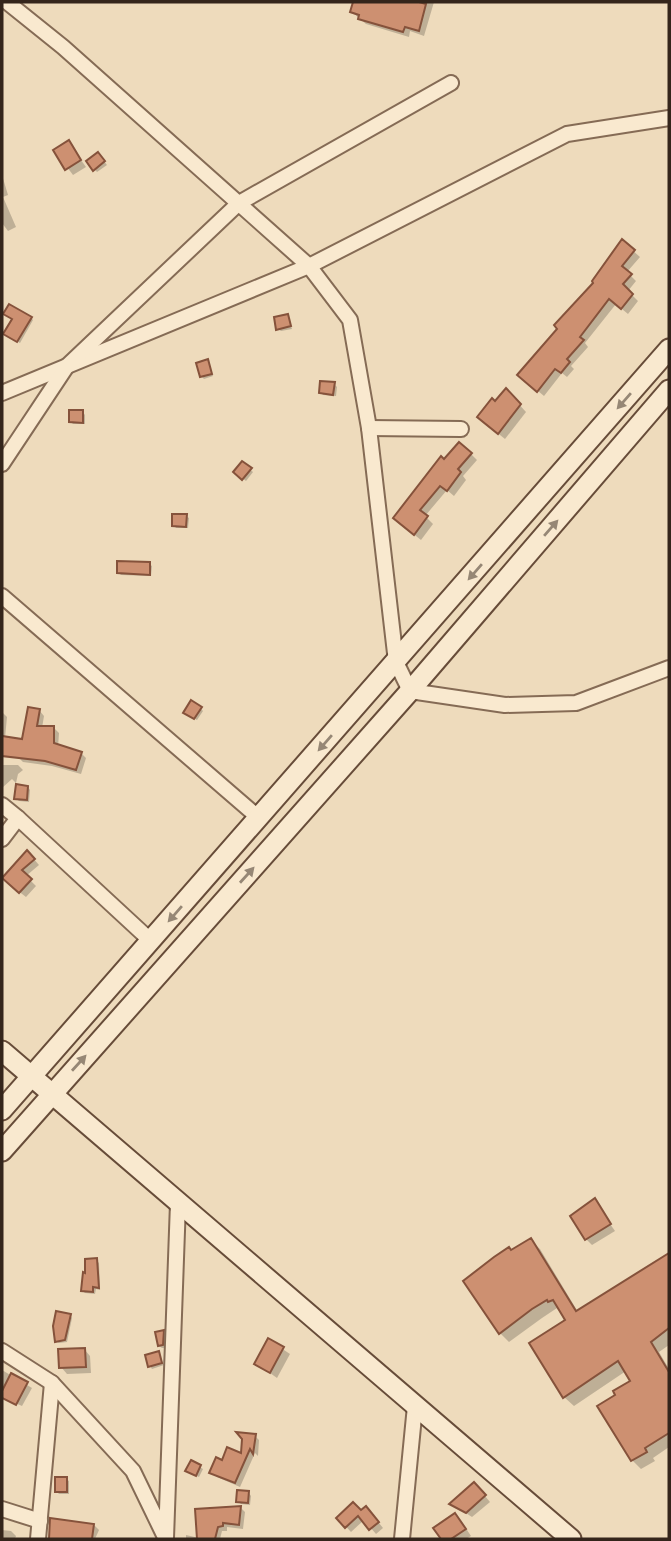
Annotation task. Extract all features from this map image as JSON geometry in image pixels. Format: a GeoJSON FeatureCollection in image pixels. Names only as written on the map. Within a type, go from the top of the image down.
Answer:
{"type":"FeatureCollection","features":[{"type":"Feature","properties":{"kind":"street"},"geometry":{"type":"LineString","coordinates":[[7,2],[63,47],[309,266],[350,320],[369,428],[396,662],[410,691]]}},
{"type":"Feature","properties":{"kind":"street"},"geometry":{"type":"LineString","coordinates":[[2,464],[67,366],[239,203],[451,83]]}},
{"type":"Feature","properties":{"kind":"street"},"geometry":{"type":"LineString","coordinates":[[2,393],[309,266],[567,134],[669,118]]}},
{"type":"Feature","properties":{"kind":"street"},"geometry":{"type":"LineString","coordinates":[[2,1110],[669,349]]}},
{"type":"Feature","properties":{"kind":"street"},"geometry":{"type":"LineString","coordinates":[[2,1151],[410,691],[666,393],[643,380]]}},
{"type":"Feature","properties":{"kind":"street"},"geometry":{"type":"LineString","coordinates":[[369,428],[461,429]]}},
{"type":"Feature","properties":{"kind":"street"},"geometry":{"type":"LineString","coordinates":[[2,596],[259,818]]}},
{"type":"Feature","properties":{"kind":"street"},"geometry":{"type":"LineString","coordinates":[[410,691],[505,705],[576,703],[669,668]]}},
{"type":"Feature","properties":{"kind":"street"},"geometry":{"type":"LineString","coordinates":[[2,805],[151,941]]}},
{"type":"Feature","properties":{"kind":"street"},"geometry":{"type":"LineString","coordinates":[[2,839],[18,818]]}},
{"type":"Feature","properties":{"kind":"street"},"geometry":{"type":"LineString","coordinates":[[2,1051],[571,1539]]}},
{"type":"Feature","properties":{"kind":"street"},"geometry":{"type":"LineString","coordinates":[[166,1539],[178,1203]]}},
{"type":"Feature","properties":{"kind":"street"},"geometry":{"type":"LineString","coordinates":[[2,1351],[52,1383],[134,1471],[166,1539]]}},
{"type":"Feature","properties":{"kind":"street"},"geometry":{"type":"LineString","coordinates":[[38,1539],[52,1383]]}},
{"type":"Feature","properties":{"kind":"street"},"geometry":{"type":"LineString","coordinates":[[402,1539],[415,1406]]}},
{"type":"Feature","properties":{"kind":"street"},"geometry":{"type":"LineString","coordinates":[[2,1509],[40,1521]]}},
{"type":"Feature","properties":{"kind":"building"},"geometry":{"type":"Polygon","coordinates":[[[353,2],[426,4],[419,31],[405,27],[403,32],[358,19],[359,15],[350,12],[353,2]]]}},
{"type":"Feature","properties":{"kind":"building"},"geometry":{"type":"Polygon","coordinates":[[[69,140],[81,160],[65,170],[53,150],[69,140]]]}},
{"type":"Feature","properties":{"kind":"building"},"geometry":{"type":"Polygon","coordinates":[[[98,152],[105,161],[93,171],[86,161],[98,152]]]}},
{"type":"Feature","properties":{"kind":"building"},"geometry":{"type":"Polygon","coordinates":[[[622,239],[635,250],[622,266],[632,274],[623,284],[633,294],[621,309],[609,299],[580,337],[584,340],[567,359],[570,362],[561,373],[555,369],[537,392],[517,375],[557,329],[554,325],[593,283],[622,239]]]}},
{"type":"Feature","properties":{"kind":"building"},"geometry":{"type":"Polygon","coordinates":[[[9,304],[32,317],[17,342],[3,334],[12,319],[3,314],[9,304]]]}},
{"type":"Feature","properties":{"kind":"building"},"geometry":{"type":"Polygon","coordinates":[[[288,314],[291,326],[276,330],[274,317],[288,314]]]}},
{"type":"Feature","properties":{"kind":"building"},"geometry":{"type":"Polygon","coordinates":[[[208,359],[212,374],[200,377],[196,363],[208,359]]]}},
{"type":"Feature","properties":{"kind":"building"},"geometry":{"type":"Polygon","coordinates":[[[320,381],[335,382],[333,395],[319,393],[320,381]]]}},
{"type":"Feature","properties":{"kind":"building"},"geometry":{"type":"Polygon","coordinates":[[[506,388],[521,404],[498,434],[477,417],[492,398],[495,401],[506,388]]]}},
{"type":"Feature","properties":{"kind":"building"},"geometry":{"type":"Polygon","coordinates":[[[69,410],[83,410],[83,423],[69,422],[69,410]]]}},
{"type":"Feature","properties":{"kind":"building"},"geometry":{"type":"Polygon","coordinates":[[[459,442],[472,453],[458,469],[461,472],[447,491],[440,486],[420,510],[428,516],[414,535],[393,518],[441,456],[444,459],[459,442]]]}},
{"type":"Feature","properties":{"kind":"building"},"geometry":{"type":"Polygon","coordinates":[[[242,461],[252,468],[242,480],[233,472],[242,461]]]}},
{"type":"Feature","properties":{"kind":"building"},"geometry":{"type":"Polygon","coordinates":[[[172,514],[187,514],[186,527],[172,526],[172,514]]]}},
{"type":"Feature","properties":{"kind":"building"},"geometry":{"type":"Polygon","coordinates":[[[117,561],[150,562],[150,575],[117,573],[117,561]]]}},
{"type":"Feature","properties":{"kind":"building"},"geometry":{"type":"Polygon","coordinates":[[[191,700],[202,707],[194,719],[183,713],[191,700]]]}},
{"type":"Feature","properties":{"kind":"building"},"geometry":{"type":"Polygon","coordinates":[[[28,707],[40,709],[37,726],[54,726],[54,743],[82,752],[76,770],[45,761],[2,756],[2,736],[22,739],[28,707]]]}},
{"type":"Feature","properties":{"kind":"building"},"geometry":{"type":"Polygon","coordinates":[[[16,784],[28,786],[27,800],[14,799],[16,784]]]}},
{"type":"Feature","properties":{"kind":"building"},"geometry":{"type":"Polygon","coordinates":[[[27,850],[35,859],[22,870],[32,879],[19,893],[2,878],[27,850]]]}},
{"type":"Feature","properties":{"kind":"building"},"geometry":{"type":"Polygon","coordinates":[[[595,1198],[611,1224],[585,1240],[570,1216],[595,1198]]]}},
{"type":"Feature","properties":{"kind":"building"},"geometry":{"type":"Polygon","coordinates":[[[531,1238],[576,1311],[669,1253],[669,1328],[651,1342],[669,1372],[669,1433],[645,1448],[647,1452],[631,1461],[597,1406],[615,1395],[613,1391],[630,1381],[618,1361],[563,1398],[529,1343],[565,1320],[553,1300],[547,1300],[532,1309],[499,1334],[463,1281],[509,1247],[511,1250],[531,1238]]]}},
{"type":"Feature","properties":{"kind":"building"},"geometry":{"type":"Polygon","coordinates":[[[97,1258],[99,1288],[93,1287],[93,1292],[81,1291],[85,1259],[97,1258]]]}},
{"type":"Feature","properties":{"kind":"building"},"geometry":{"type":"Polygon","coordinates":[[[56,1311],[71,1314],[65,1340],[55,1342],[53,1326],[56,1311]]]}},
{"type":"Feature","properties":{"kind":"building"},"geometry":{"type":"Polygon","coordinates":[[[164,1330],[163,1345],[158,1346],[155,1332],[164,1330]]]}},
{"type":"Feature","properties":{"kind":"building"},"geometry":{"type":"Polygon","coordinates":[[[268,1338],[284,1347],[270,1373],[254,1364],[268,1338]]]}},
{"type":"Feature","properties":{"kind":"building"},"geometry":{"type":"Polygon","coordinates":[[[85,1348],[86,1367],[59,1368],[58,1349],[85,1348]]]}},
{"type":"Feature","properties":{"kind":"building"},"geometry":{"type":"Polygon","coordinates":[[[159,1351],[162,1363],[148,1367],[145,1355],[159,1351]]]}},
{"type":"Feature","properties":{"kind":"building"},"geometry":{"type":"Polygon","coordinates":[[[11,1373],[28,1382],[16,1405],[2,1398],[2,1391],[11,1373]]]}},
{"type":"Feature","properties":{"kind":"building"},"geometry":{"type":"Polygon","coordinates":[[[236,1432],[256,1434],[253,1454],[250,1449],[235,1483],[209,1473],[216,1457],[222,1460],[227,1447],[241,1453],[242,1439],[236,1432]]]}},
{"type":"Feature","properties":{"kind":"building"},"geometry":{"type":"Polygon","coordinates":[[[191,1460],[201,1465],[196,1476],[185,1471],[191,1460]]]}},
{"type":"Feature","properties":{"kind":"building"},"geometry":{"type":"Polygon","coordinates":[[[55,1477],[67,1477],[67,1492],[55,1492],[55,1477]]]}},
{"type":"Feature","properties":{"kind":"building"},"geometry":{"type":"Polygon","coordinates":[[[474,1482],[486,1495],[466,1513],[449,1504],[474,1482]]]}},
{"type":"Feature","properties":{"kind":"building"},"geometry":{"type":"Polygon","coordinates":[[[237,1490],[249,1491],[248,1503],[236,1502],[237,1490]]]}},
{"type":"Feature","properties":{"kind":"building"},"geometry":{"type":"Polygon","coordinates":[[[353,1502],[361,1510],[366,1506],[379,1522],[369,1530],[358,1516],[345,1528],[336,1518],[353,1502]]]}},
{"type":"Feature","properties":{"kind":"building"},"geometry":{"type":"Polygon","coordinates":[[[241,1506],[239,1525],[223,1523],[223,1526],[218,1527],[215,1539],[197,1539],[195,1509],[241,1506]]]}},
{"type":"Feature","properties":{"kind":"building"},"geometry":{"type":"Polygon","coordinates":[[[455,1513],[466,1529],[451,1539],[441,1539],[433,1528],[455,1513]]]}},
{"type":"Feature","properties":{"kind":"building"},"geometry":{"type":"Polygon","coordinates":[[[50,1518],[94,1524],[92,1539],[49,1539],[50,1518]]]}}]}
